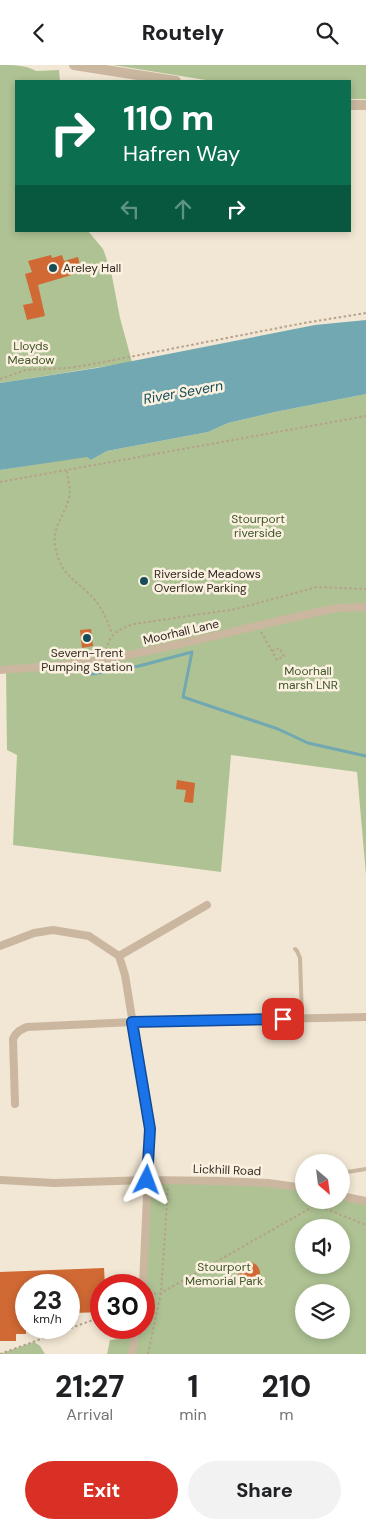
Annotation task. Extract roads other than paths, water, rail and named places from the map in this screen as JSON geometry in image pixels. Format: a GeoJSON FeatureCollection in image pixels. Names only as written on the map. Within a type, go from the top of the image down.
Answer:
{"type":"FeatureCollection","features":[{"type":"Feature","properties":{"kind":"street"},"geometry":{"type":"LineString","coordinates":[[74,65],[170,80]]}},
{"type":"Feature","properties":{"kind":"street"},"geometry":{"type":"LineString","coordinates":[[351,105],[366,105]]}},
{"type":"Feature","properties":{"kind":"street","name":"Moorhall Lane"},"geometry":{"type":"LineString","coordinates":[[0,670],[68,665],[107,659],[337,608],[366,607]]}},
{"type":"Feature","properties":{"kind":"street"},"geometry":{"type":"LineString","coordinates":[[119,956],[207,905]]}},
{"type":"Feature","properties":{"kind":"street"},"geometry":{"type":"LineString","coordinates":[[0,946],[34,933],[53,929],[65,930],[89,936],[119,956],[125,975],[150,1129],[143,1274]]}},
{"type":"Feature","properties":{"kind":"street"},"geometry":{"type":"LineString","coordinates":[[15,1104],[13,1039],[19,1031],[27,1027],[132,1022],[366,1017]]}},
{"type":"Feature","properties":{"kind":"street","name":"Lickhill Road"},"geometry":{"type":"LineString","coordinates":[[0,1180],[54,1183],[168,1180],[268,1183],[295,1187]]}},
{"type":"Feature","properties":{"kind":"street"},"geometry":{"type":"LineString","coordinates":[[350,1198],[366,1201]]}},
{"type":"Feature","properties":{"kind":"street"},"geometry":{"type":"LineString","coordinates":[[132,1354],[135,1339]]}},
{"type":"Feature","properties":{"kind":"lane"},"geometry":{"type":"LineString","coordinates":[[295,949],[300,958],[302,1019]]}},
{"type":"Feature","properties":{"kind":"lane"},"geometry":{"type":"LineString","coordinates":[[350,1172],[366,1169]]}},
{"type":"Feature","properties":{"kind":"water","name":"River Severn"},"geometry":{"type":"Polygon","coordinates":[[[366,320],[366,394],[228,423],[208,432],[107,451],[91,460],[87,457],[0,470],[0,383],[97,368],[315,325],[366,320]]]}},
{"type":"Feature","properties":{"kind":"waterway"},"geometry":{"type":"LineString","coordinates":[[86,675],[139,666],[192,652],[183,697],[278,729],[308,743],[366,756]]}},
{"type":"Feature","properties":{"kind":"place","name":"Areley Hall"},"geometry":{"type":"Point","coordinates":[53,268]}},
{"type":"Feature","properties":{"kind":"place","name":"Riverside Meadows Overflow Parking"},"geometry":{"type":"Point","coordinates":[144,581]}},
{"type":"Feature","properties":{"kind":"place","name":"Severn-Trent Pumping Station"},"geometry":{"type":"Point","coordinates":[87,638]}},
{"type":"Feature","properties":{"kind":"park label","name":"Lloyds Meadow"},"geometry":{"type":"Point","coordinates":[31,353]}},
{"type":"Feature","properties":{"kind":"park label","name":"Stourport riverside"},"geometry":{"type":"Point","coordinates":[258,526]}},
{"type":"Feature","properties":{"kind":"park label","name":"Moorhall marsh LNR"},"geometry":{"type":"Point","coordinates":[308,678]}},
{"type":"Feature","properties":{"kind":"park label","name":"Stourport Memorial Park"},"geometry":{"type":"Point","coordinates":[224,1274]}}]}
